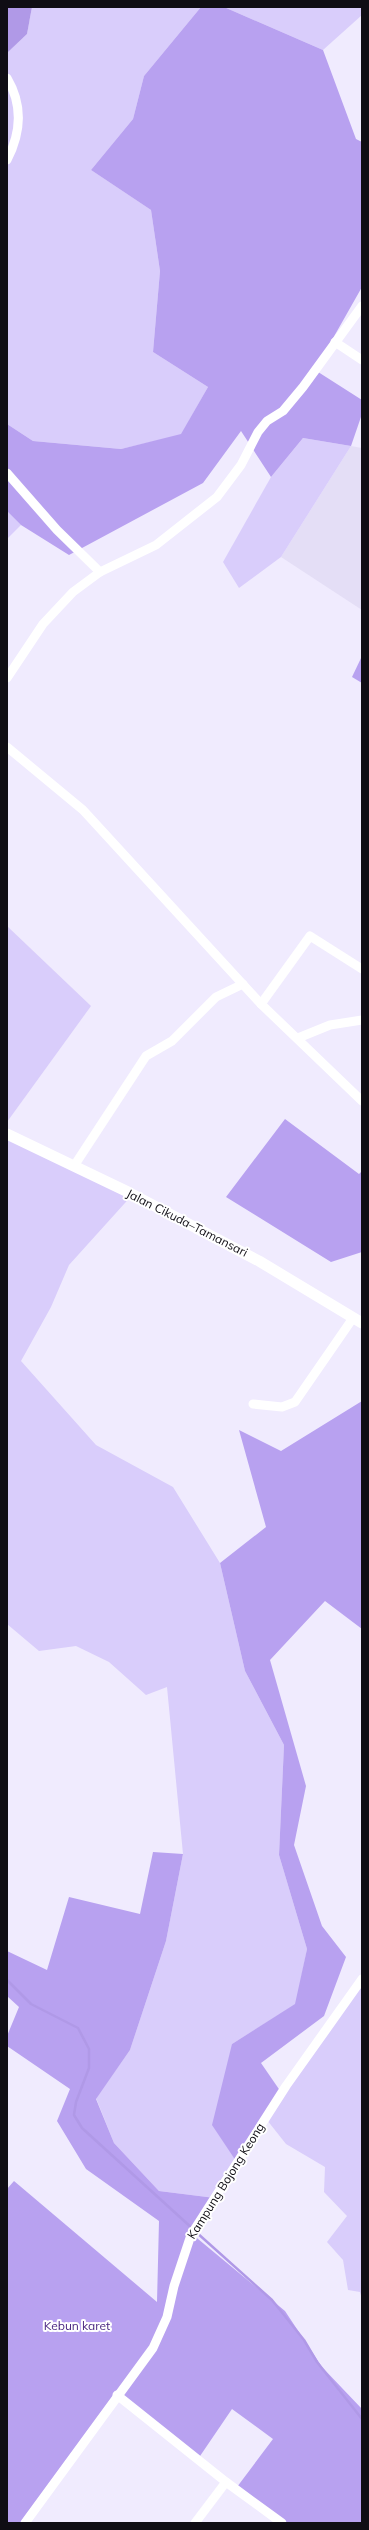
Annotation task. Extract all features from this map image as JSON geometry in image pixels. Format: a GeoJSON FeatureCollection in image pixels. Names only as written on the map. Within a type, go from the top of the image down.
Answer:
{"type":"FeatureCollection","features":[{"type":"Feature","properties":{"kind":"street"},"geometry":{"type":"LineString","coordinates":[[7,78],[18,106],[19,129],[16,144],[7,160]]}},
{"type":"Feature","properties":{"kind":"street"},"geometry":{"type":"LineString","coordinates":[[7,678],[54,611],[74,592],[100,572],[156,545],[217,497],[241,465],[258,432],[267,421],[283,411],[362,306]]}},
{"type":"Feature","properties":{"kind":"street"},"geometry":{"type":"LineString","coordinates":[[335,342],[362,360]]}},
{"type":"Feature","properties":{"kind":"street"},"geometry":{"type":"LineString","coordinates":[[7,472],[57,530],[100,572]]}},
{"type":"Feature","properties":{"kind":"street"},"geometry":{"type":"LineString","coordinates":[[7,747],[84,810],[261,1004],[362,1101]]}},
{"type":"Feature","properties":{"kind":"street"},"geometry":{"type":"LineString","coordinates":[[261,1004],[310,936],[362,969]]}},
{"type":"Feature","properties":{"kind":"street"},"geometry":{"type":"LineString","coordinates":[[74,1166],[146,1056],[172,1041],[216,997],[243,984]]}},
{"type":"Feature","properties":{"kind":"street"},"geometry":{"type":"LineString","coordinates":[[298,1038],[330,1025],[362,1020]]}},
{"type":"Feature","properties":{"kind":"street","name":"Jalan Cikuda–Tamansari"},"geometry":{"type":"LineString","coordinates":[[7,1134],[74,1166],[259,1261],[357,1320]]}},
{"type":"Feature","properties":{"kind":"street"},"geometry":{"type":"LineString","coordinates":[[253,1404],[282,1406],[295,1402],[357,1320]]}},
{"type":"Feature","properties":{"kind":"street","name":"Kampung Bojong Keong"},"geometry":{"type":"LineString","coordinates":[[25,2523],[117,2395],[153,2348],[167,2317],[174,2286],[191,2235],[197,2224],[286,2086],[362,1979]]}},
{"type":"Feature","properties":{"kind":"street"},"geometry":{"type":"LineString","coordinates":[[117,2395],[226,2482],[282,2523]]}},
{"type":"Feature","properties":{"kind":"street"},"geometry":{"type":"LineString","coordinates":[[195,2523],[226,2482]]}},
{"type":"Feature","properties":{"kind":"shaded area"},"geometry":{"type":"Polygon","coordinates":[[[7,7],[32,7],[27,34],[7,53],[7,7]]]}},
{"type":"Feature","properties":{"kind":"shaded area"},"geometry":{"type":"Polygon","coordinates":[[[32,7],[201,7],[144,76],[133,119],[91,170],[151,210],[160,271],[153,352],[208,387],[181,435],[121,449],[33,441],[7,424],[7,53],[27,34],[32,7]]]}},
{"type":"Feature","properties":{"kind":"shaded area"},"geometry":{"type":"Polygon","coordinates":[[[224,7],[362,7],[362,15],[323,50],[224,7]]]}},
{"type":"Feature","properties":{"kind":"shaded area"},"geometry":{"type":"Polygon","coordinates":[[[303,438],[351,446],[281,557],[239,588],[223,562],[271,477],[303,438]]]}},
{"type":"Feature","properties":{"kind":"shaded area"},"geometry":{"type":"Polygon","coordinates":[[[351,446],[362,448],[362,610],[281,557],[351,446]]]}},
{"type":"Feature","properties":{"kind":"shaded area"},"geometry":{"type":"Polygon","coordinates":[[[7,511],[21,525],[7,539],[7,511]]]}},
{"type":"Feature","properties":{"kind":"shaded area"},"geometry":{"type":"Polygon","coordinates":[[[7,926],[91,1006],[7,1122],[7,926]]]}},
{"type":"Feature","properties":{"kind":"shaded area"},"geometry":{"type":"Polygon","coordinates":[[[7,1135],[134,1193],[69,1265],[51,1307],[21,1361],[96,1445],[173,1487],[220,1563],[245,1671],[284,1745],[279,1855],[307,1949],[296,2004],[232,2044],[238,2164],[215,2198],[159,2191],[114,2143],[96,2098],[130,2050],[166,1941],[183,1854],[167,1687],[146,1695],[109,1662],[76,1646],[39,1651],[7,1624],[7,1135]]]}},
{"type":"Feature","properties":{"kind":"shaded area"},"geometry":{"type":"Polygon","coordinates":[[[362,1983],[362,2299],[360,2292],[348,2290],[343,2260],[327,2242],[347,2216],[324,2192],[325,2167],[286,2144],[267,2120],[362,1983]]]}},
{"type":"Feature","properties":{"kind":"green space"},"geometry":{"type":"Polygon","coordinates":[[[201,7],[224,7],[323,50],[356,139],[362,142],[362,287],[315,370],[362,400],[362,414],[351,446],[303,438],[271,477],[241,431],[203,483],[69,555],[21,525],[7,511],[7,424],[33,441],[121,449],[181,434],[208,387],[153,352],[160,271],[151,210],[91,170],[133,119],[144,76],[201,7]]]}},
{"type":"Feature","properties":{"kind":"green space"},"geometry":{"type":"Polygon","coordinates":[[[362,656],[362,683],[352,677],[362,656]]]}},
{"type":"Feature","properties":{"kind":"green space"},"geometry":{"type":"Polygon","coordinates":[[[285,1119],[359,1174],[362,1171],[362,1252],[331,1262],[226,1197],[285,1119]]]}},
{"type":"Feature","properties":{"kind":"green space"},"geometry":{"type":"Polygon","coordinates":[[[362,1401],[362,1629],[325,1601],[270,1660],[306,1786],[294,1845],[322,1926],[346,1957],[324,2016],[261,2063],[283,2095],[238,2164],[212,2125],[232,2044],[295,2004],[307,1949],[279,1855],[284,1745],[245,1671],[220,1563],[266,1527],[239,1430],[281,1451],[362,1401]]]}},
{"type":"Feature","properties":{"kind":"green space","name":"Kebun karet"},"geometry":{"type":"Polygon","coordinates":[[[153,1852],[183,1854],[166,1941],[130,2050],[96,2099],[114,2143],[159,2191],[215,2198],[192,2234],[285,2311],[322,2367],[362,2409],[362,2523],[282,2523],[237,2487],[273,2439],[232,2409],[198,2459],[116,2392],[20,2523],[7,2523],[7,2189],[14,2181],[157,2302],[159,2221],[86,2169],[57,2121],[70,2089],[7,2046],[7,2036],[19,2007],[7,1996],[7,1951],[47,1970],[69,1897],[140,1914],[153,1852]]]}},
{"type":"Feature","properties":{"kind":"waterway"},"geometry":{"type":"LineString","coordinates":[[7,1980],[31,2004],[78,2028],[89,2049],[89,2068],[76,2102],[74,2115],[82,2128],[193,2229]]}},
{"type":"Feature","properties":{"kind":"waterway"},"geometry":{"type":"LineString","coordinates":[[196,2232],[272,2300],[304,2340],[317,2362],[362,2419]]}}]}
